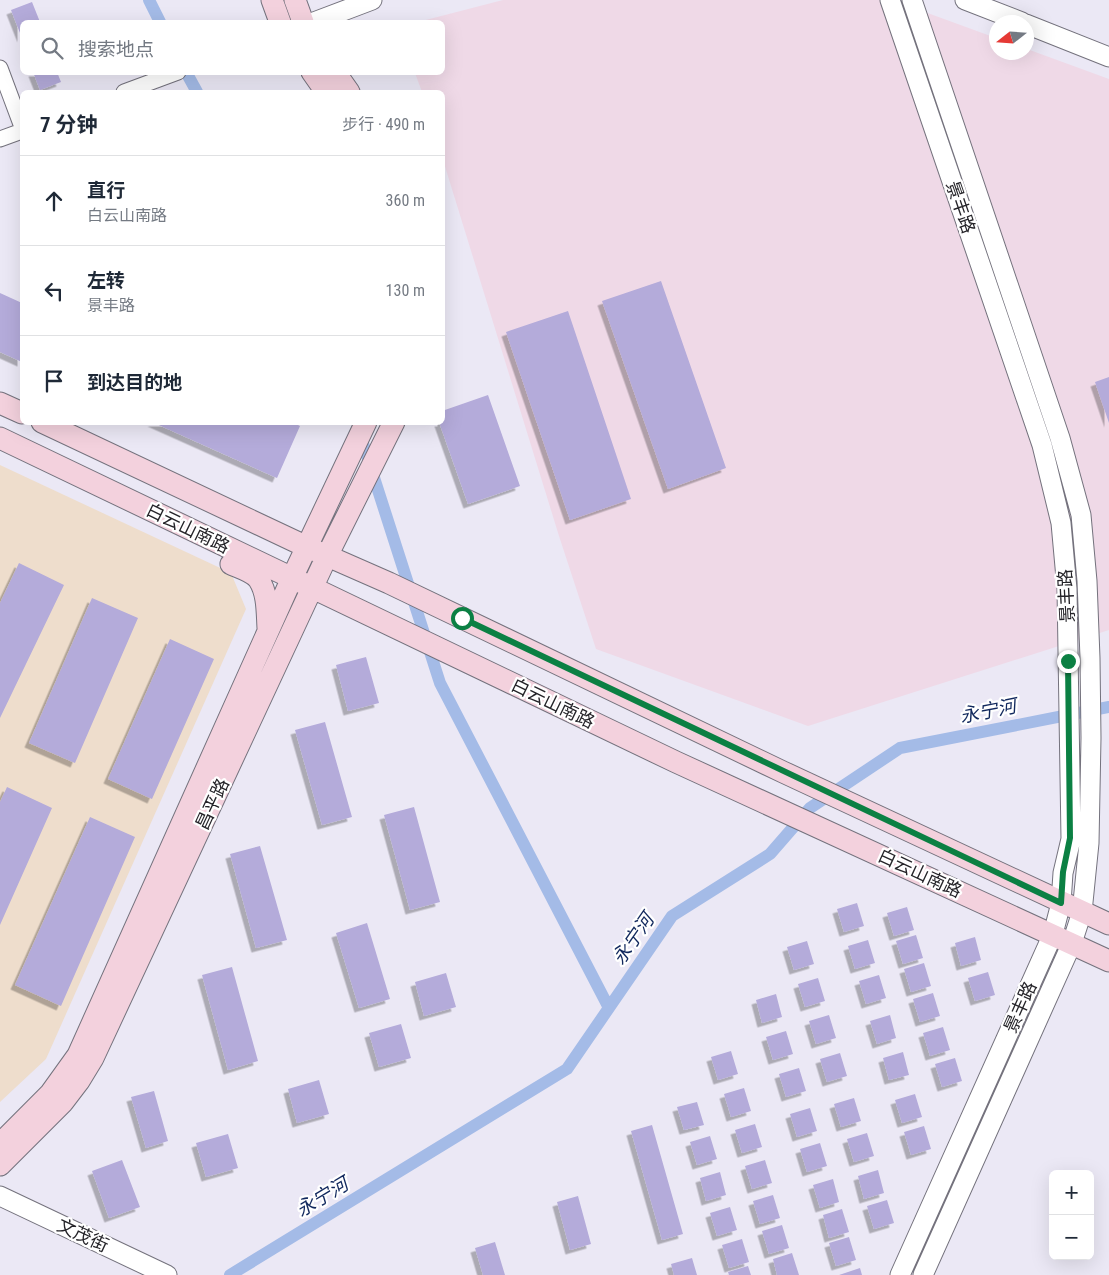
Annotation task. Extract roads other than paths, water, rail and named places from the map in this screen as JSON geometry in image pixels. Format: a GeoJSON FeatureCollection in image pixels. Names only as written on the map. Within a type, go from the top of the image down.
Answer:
{"type":"FeatureCollection","features":[{"type":"Feature","properties":{"kind":"main road"},"geometry":{"type":"LineString","coordinates":[[272,0],[279,20]]}},
{"type":"Feature","properties":{"kind":"main road"},"geometry":{"type":"LineString","coordinates":[[295,0],[302,20]]}},
{"type":"Feature","properties":{"kind":"main road"},"geometry":{"type":"LineString","coordinates":[[314,75],[325,90]]}},
{"type":"Feature","properties":{"kind":"main road"},"geometry":{"type":"LineString","coordinates":[[337,75],[348,90]]}},
{"type":"Feature","properties":{"kind":"main road"},"geometry":{"type":"LineString","coordinates":[[0,403],[20,412]]}},
{"type":"Feature","properties":{"kind":"main road","name":"白云山南路"},"geometry":{"type":"LineString","coordinates":[[48,425],[307,548],[389,583],[783,772],[1109,924]]}},
{"type":"Feature","properties":{"kind":"main road","name":"昌平路"},"geometry":{"type":"LineString","coordinates":[[0,1144],[50,1094],[78,1055],[292,578],[365,425]]}},
{"type":"Feature","properties":{"kind":"main road","name":"昌平路"},"geometry":{"type":"LineString","coordinates":[[0,1166],[63,1102],[79,1082],[93,1058],[327,556],[391,428]]}},
{"type":"Feature","properties":{"kind":"main road","name":"白云山南路"},"geometry":{"type":"LineString","coordinates":[[0,438],[676,762],[1109,960]]}},
{"type":"Feature","properties":{"kind":"main road"},"geometry":{"type":"LineString","coordinates":[[135,503],[160,528],[253,575],[259,580],[267,602],[268,632]]}},
{"type":"Feature","properties":{"kind":"street"},"geometry":{"type":"LineString","coordinates":[[319,20],[372,0]]}},
{"type":"Feature","properties":{"kind":"street","name":"景丰路"},"geometry":{"type":"LineString","coordinates":[[890,0],[1042,445],[1061,523],[1067,589],[1070,740],[1070,838],[1063,872],[1061,903],[1053,934],[900,1275]]}},
{"type":"Feature","properties":{"kind":"street","name":"景丰路"},"geometry":{"type":"LineString","coordinates":[[912,0],[1060,438],[1081,515],[1088,581],[1092,738],[1090,843],[1082,912],[1072,943],[923,1275]]}},
{"type":"Feature","properties":{"kind":"street"},"geometry":{"type":"LineString","coordinates":[[965,0],[1004,15]]}},
{"type":"Feature","properties":{"kind":"street"},"geometry":{"type":"LineString","coordinates":[[1034,27],[1109,57]]}},
{"type":"Feature","properties":{"kind":"street"},"geometry":{"type":"LineString","coordinates":[[0,68],[20,123]]}},
{"type":"Feature","properties":{"kind":"street"},"geometry":{"type":"LineString","coordinates":[[130,90],[171,75]]}},
{"type":"Feature","properties":{"kind":"street"},"geometry":{"type":"LineString","coordinates":[[0,139],[20,130]]}},
{"type":"Feature","properties":{"kind":"street","name":"文茂街"},"geometry":{"type":"LineString","coordinates":[[0,1196],[167,1275]]}},
{"type":"Feature","properties":{"kind":"waterway"},"geometry":{"type":"LineString","coordinates":[[149,0],[159,20]]}},
{"type":"Feature","properties":{"kind":"waterway"},"geometry":{"type":"LineString","coordinates":[[188,75],[196,90]]}},
{"type":"Feature","properties":{"kind":"waterway"},"geometry":{"type":"LineString","coordinates":[[360,434],[440,683],[609,1008]]}},
{"type":"Feature","properties":{"kind":"waterway","name":"永宁河"},"geometry":{"type":"LineString","coordinates":[[230,1275],[567,1069],[672,916],[770,854],[810,808],[900,748],[1109,707]]}}]}
